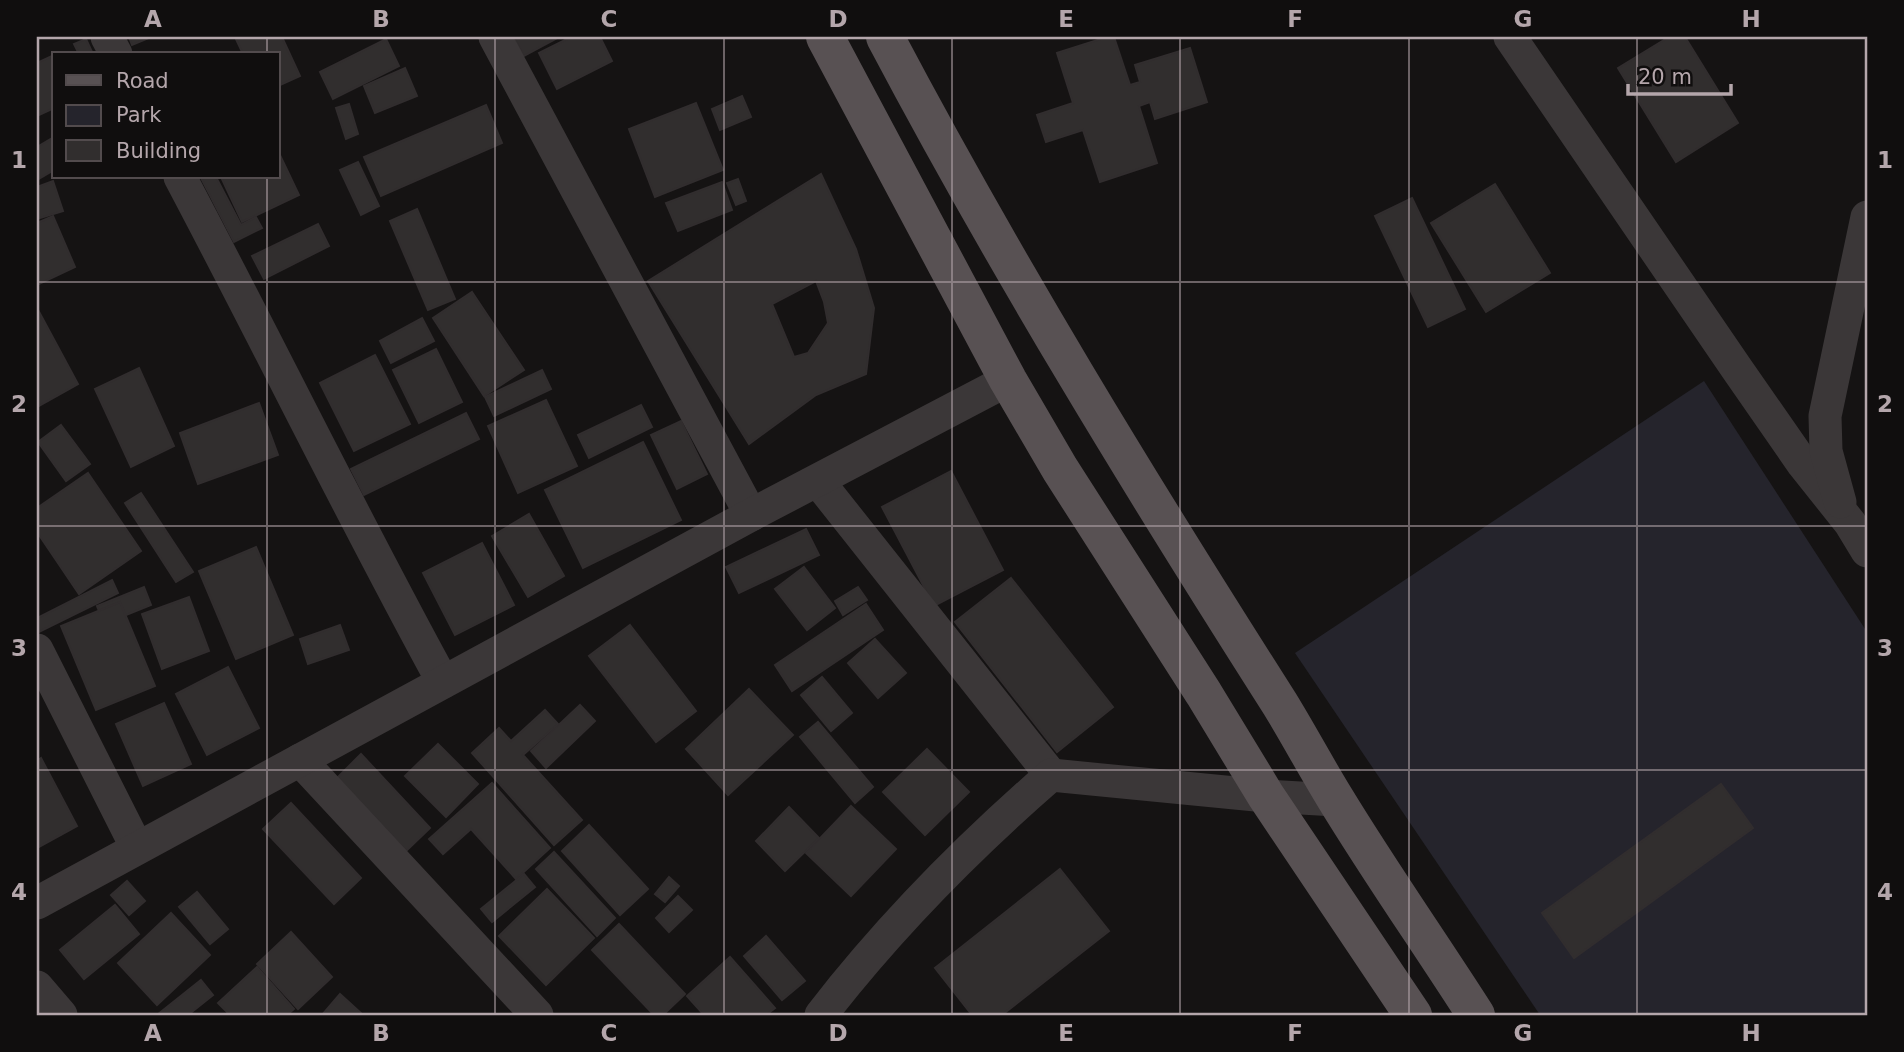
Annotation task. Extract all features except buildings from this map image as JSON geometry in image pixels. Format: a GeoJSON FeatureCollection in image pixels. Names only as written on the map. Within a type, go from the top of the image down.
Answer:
{"type":"FeatureCollection","features":[{"type":"Feature","properties":{"kind":"main road"},"geometry":{"type":"LineString","coordinates":[[825,37],[1008,380],[1068,481],[1266,796],[1413,1015]]}},
{"type":"Feature","properties":{"kind":"main road"},"geometry":{"type":"LineString","coordinates":[[885,37],[945,150],[1063,355],[1336,800],[1476,1015]]}},
{"type":"Feature","properties":{"kind":"street"},"geometry":{"type":"LineString","coordinates":[[495,37],[751,516]]}},
{"type":"Feature","properties":{"kind":"street"},"geometry":{"type":"LineString","coordinates":[[1510,37],[1803,464],[1850,523]]}},
{"type":"Feature","properties":{"kind":"street"},"geometry":{"type":"LineString","coordinates":[[181,178],[255,317],[363,534],[443,682]]}},
{"type":"Feature","properties":{"kind":"street"},"geometry":{"type":"LineString","coordinates":[[1867,217],[1825,416],[1828,461],[1836,493],[1867,551]]}},
{"type":"Feature","properties":{"kind":"street"},"geometry":{"type":"LineString","coordinates":[[37,903],[751,516],[1008,380]]}},
{"type":"Feature","properties":{"kind":"street"},"geometry":{"type":"LineString","coordinates":[[818,481],[1051,775],[1266,796],[1336,800]]}},
{"type":"Feature","properties":{"kind":"street"},"geometry":{"type":"LineString","coordinates":[[37,650],[137,848]]}},
{"type":"Feature","properties":{"kind":"street"},"geometry":{"type":"LineString","coordinates":[[300,760],[537,1015]]}},
{"type":"Feature","properties":{"kind":"street"},"geometry":{"type":"LineString","coordinates":[[821,1015],[879,942],[966,853],[1051,775]]}},
{"type":"Feature","properties":{"kind":"street"},"geometry":{"type":"LineString","coordinates":[[37,987],[61,1015]]}},
{"type":"Feature","properties":{"kind":"green space"},"geometry":{"type":"Polygon","coordinates":[[[1704,381],[1867,632],[1867,1015],[1540,1015],[1295,653],[1704,381]]]}}]}
